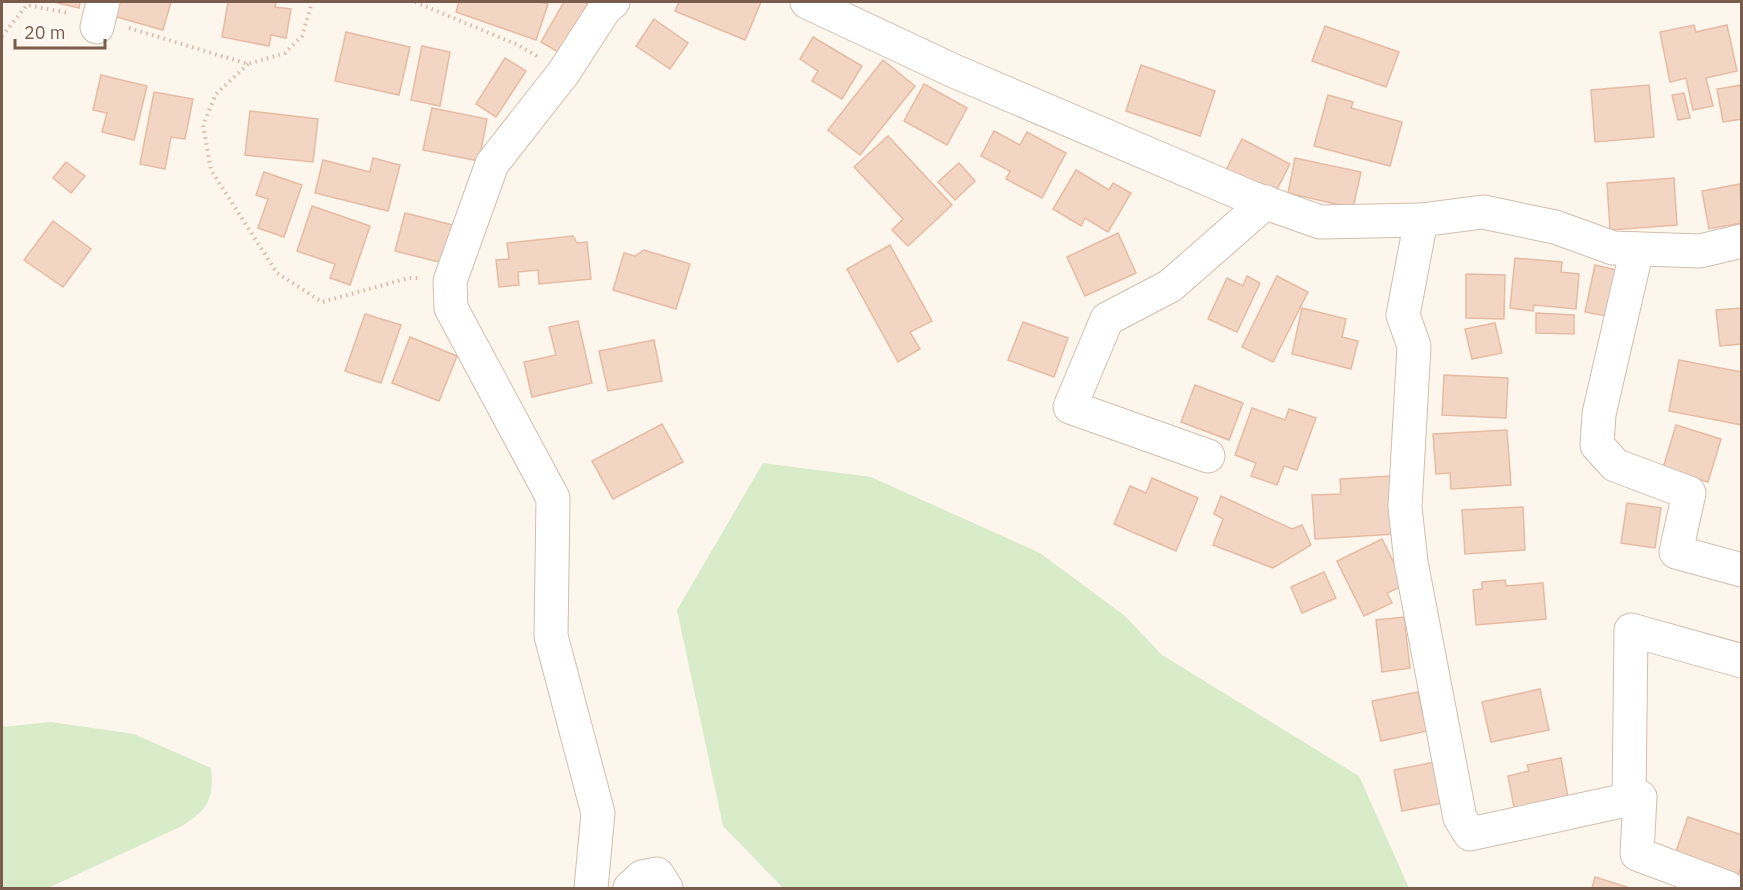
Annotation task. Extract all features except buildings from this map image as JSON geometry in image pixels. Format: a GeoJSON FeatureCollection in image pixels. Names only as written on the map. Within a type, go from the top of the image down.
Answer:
{"type":"FeatureCollection","features":[{"type":"Feature","properties":{"kind":"street"},"geometry":{"type":"LineString","coordinates":[[591,888],[598,813],[551,636],[553,498],[451,308],[450,281],[492,164],[564,72],[606,7],[613,2]]}},
{"type":"Feature","properties":{"kind":"street"},"geometry":{"type":"LineString","coordinates":[[807,2],[954,71],[1266,202],[1320,222],[1421,220],[1483,212],[1555,227],[1613,248],[1700,251],[1742,240]]}},
{"type":"Feature","properties":{"kind":"street"},"geometry":{"type":"LineString","coordinates":[[1208,456],[1070,407],[1107,320],[1170,286],[1266,202]]}},
{"type":"Feature","properties":{"kind":"street"},"geometry":{"type":"LineString","coordinates":[[1421,220],[1403,315],[1414,346],[1405,507],[1411,562],[1460,818],[1470,834],[1640,797],[1637,854],[1728,888]]}},
{"type":"Feature","properties":{"kind":"street"},"geometry":{"type":"LineString","coordinates":[[1636,249],[1599,414],[1597,445],[1615,465],[1689,494],[1676,552],[1742,570]]}},
{"type":"Feature","properties":{"kind":"street"},"geometry":{"type":"LineString","coordinates":[[1629,800],[1631,630],[1742,661]]}},
{"type":"Feature","properties":{"kind":"street"},"geometry":{"type":"LineString","coordinates":[[630,888],[642,877],[657,874],[666,888]]}},
{"type":"Feature","properties":{"kind":"path"},"geometry":{"type":"LineString","coordinates":[[312,2],[302,36],[291,47],[285,52],[248,64],[216,94],[203,125],[211,170],[277,273],[322,302],[409,278],[450,281]]}},
{"type":"Feature","properties":{"kind":"path"},"geometry":{"type":"LineString","coordinates":[[415,2],[518,45],[564,72]]}},
{"type":"Feature","properties":{"kind":"path"},"geometry":{"type":"LineString","coordinates":[[2,36],[27,4],[100,16],[248,64]]}},
{"type":"Feature","properties":{"kind":"green space"},"geometry":{"type":"Polygon","coordinates":[[[763,463],[871,477],[1040,553],[1125,616],[1162,655],[1359,776],[1409,888],[783,888],[723,826],[677,610],[763,463]]]}},
{"type":"Feature","properties":{"kind":"green space"},"geometry":{"type":"Polygon","coordinates":[[[51,722],[134,734],[211,768],[212,787],[207,802],[198,814],[182,826],[48,888],[2,888],[2,727],[51,722]]]}}]}
